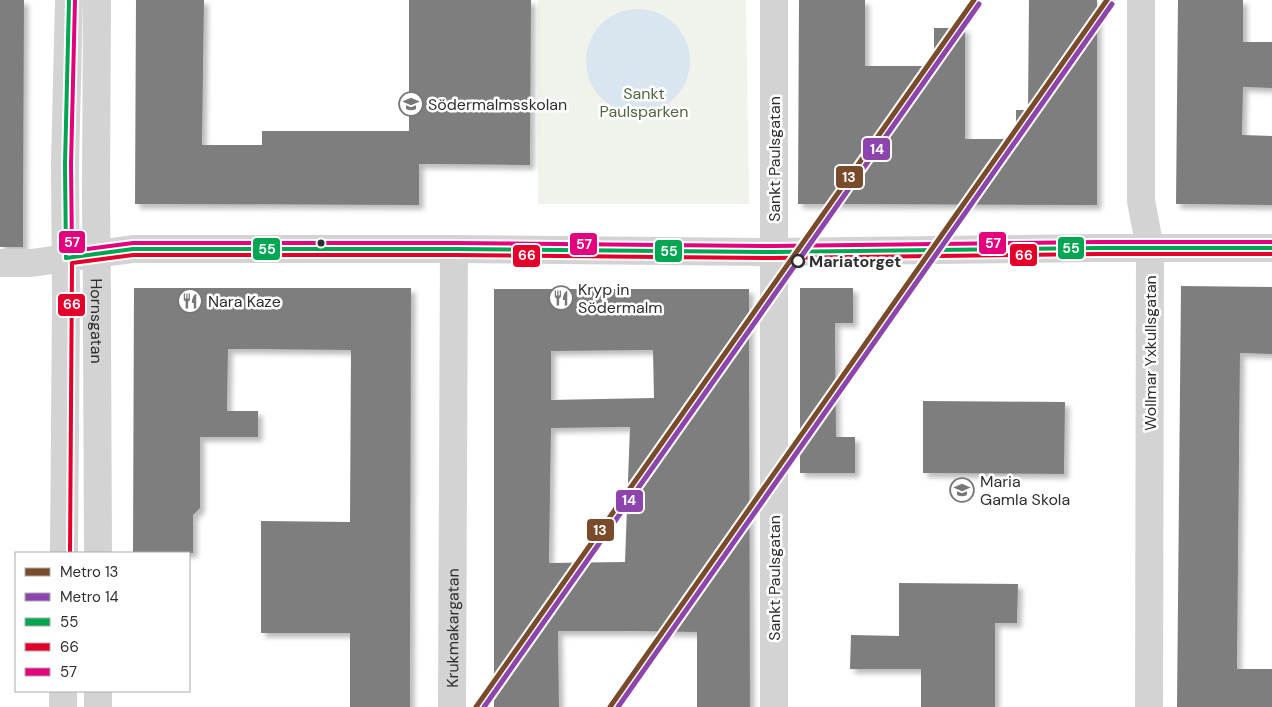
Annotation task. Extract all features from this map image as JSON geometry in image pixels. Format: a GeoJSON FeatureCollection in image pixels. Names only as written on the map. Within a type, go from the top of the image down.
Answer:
{"type":"FeatureCollection","features":[{"type":"Feature","properties":{"kind":"street","name":"Hornsgatan"},"geometry":{"type":"LineString","coordinates":[[64,552],[65,172],[69,0]]}},
{"type":"Feature","properties":{"kind":"street","name":"Hornsgatan"},"geometry":{"type":"LineString","coordinates":[[97,0],[96,254],[98,303],[96,330],[98,552]]}},
{"type":"Feature","properties":{"kind":"street","name":"Sankt Paulsgatan"},"geometry":{"type":"LineString","coordinates":[[774,0],[774,707]]}},
{"type":"Feature","properties":{"kind":"street","name":"Wollmar Yxkullsgatan"},"geometry":{"type":"LineString","coordinates":[[1141,0],[1141,201],[1150,248],[1149,707]]}},
{"type":"Feature","properties":{"kind":"street"},"geometry":{"type":"LineString","coordinates":[[0,263],[31,263],[133,249],[773,252],[1272,248]]}},
{"type":"Feature","properties":{"kind":"street","name":"Krukmakargatan"},"geometry":{"type":"LineString","coordinates":[[452,707],[454,250]]}},
{"type":"Feature","properties":{"kind":"street"},"geometry":{"type":"LineString","coordinates":[[62,707],[63,692]]}},
{"type":"Feature","properties":{"kind":"street"},"geometry":{"type":"LineString","coordinates":[[98,692],[98,707]]}},
{"type":"Feature","properties":{"kind":"green space","name":"Sankt Paulsparken"},"geometry":{"type":"Polygon","coordinates":[[[538,0],[746,0],[749,204],[538,204],[538,0]]]}},
{"type":"Feature","properties":{"kind":"shaded area"},"geometry":{"type":"Polygon","coordinates":[[[638,9],[658,13],[675,24],[686,41],[690,61],[686,81],[675,98],[658,109],[638,113],[618,109],[601,98],[590,81],[586,61],[590,41],[601,24],[618,13],[638,9]]]}},
{"type":"Feature","properties":{"kind":"building"},"geometry":{"type":"Polygon","coordinates":[[[0,0],[24,0],[23,247],[0,247],[0,0]]]}},
{"type":"Feature","properties":{"kind":"building"},"geometry":{"type":"Polygon","coordinates":[[[136,0],[204,0],[202,145],[262,145],[262,131],[409,131],[409,0],[531,0],[530,165],[419,164],[419,205],[135,204],[136,0]]]}},
{"type":"Feature","properties":{"kind":"building"},"geometry":{"type":"Polygon","coordinates":[[[799,0],[865,0],[865,66],[934,66],[934,28],[965,28],[965,139],[1016,139],[1016,110],[1028,110],[1029,0],[1097,0],[1097,205],[798,204],[799,0]]]}},
{"type":"Feature","properties":{"kind":"building"},"geometry":{"type":"Polygon","coordinates":[[[1178,0],[1243,0],[1243,42],[1272,42],[1272,88],[1243,87],[1242,135],[1272,136],[1272,205],[1176,204],[1178,0]]]}},
{"type":"Feature","properties":{"kind":"building"},"geometry":{"type":"Polygon","coordinates":[[[1181,286],[1272,287],[1272,354],[1240,353],[1237,669],[1272,669],[1272,707],[1177,707],[1181,286]]]}},
{"type":"Feature","properties":{"kind":"building"},"geometry":{"type":"Polygon","coordinates":[[[134,288],[411,288],[410,707],[350,707],[350,633],[261,633],[261,521],[350,522],[351,350],[228,349],[227,411],[258,411],[258,437],[200,437],[200,508],[193,515],[193,553],[133,552],[134,288]]]}},
{"type":"Feature","properties":{"kind":"building"},"geometry":{"type":"Polygon","coordinates":[[[800,288],[853,288],[853,323],[835,323],[836,437],[855,437],[855,473],[800,473],[800,288]]]}},
{"type":"Feature","properties":{"kind":"building"},"geometry":{"type":"Polygon","coordinates":[[[494,289],[749,289],[750,707],[697,707],[697,632],[558,631],[559,707],[494,707],[494,289]],[[653,350],[551,351],[551,400],[654,398],[653,350]],[[630,427],[551,428],[549,563],[625,562],[630,427]]]}},
{"type":"Feature","properties":{"kind":"building"},"geometry":{"type":"Polygon","coordinates":[[[923,401],[1065,402],[1064,474],[923,473],[923,401]]]}},
{"type":"Feature","properties":{"kind":"building"},"geometry":{"type":"Polygon","coordinates":[[[899,583],[1018,584],[1017,623],[995,623],[995,707],[921,707],[921,669],[850,669],[851,635],[899,636],[899,583]]]}},
{"type":"Feature","properties":{"kind":"metro line","name":"13"},"geometry":{"type":"LineString","coordinates":[[476,707],[974,0]]}},
{"type":"Feature","properties":{"kind":"metro line","name":"13"},"geometry":{"type":"LineString","coordinates":[[610,707],[1107,0]]}},
{"type":"Feature","properties":{"kind":"metro line","name":"14"},"geometry":{"type":"LineString","coordinates":[[484,707],[979,4]]}},
{"type":"Feature","properties":{"kind":"metro line","name":"14"},"geometry":{"type":"LineString","coordinates":[[618,707],[1112,4]]}},
{"type":"Feature","properties":{"kind":"transit line","name":"55"},"geometry":{"type":"LineString","coordinates":[[66,258],[65,164],[69,0]]}},
{"type":"Feature","properties":{"kind":"transit line","name":"57"},"geometry":{"type":"LineString","coordinates":[[75,0],[71,164],[72,251],[133,243],[454,243],[773,246],[1272,242]]}},
{"type":"Feature","properties":{"kind":"transit line","name":"55"},"geometry":{"type":"LineString","coordinates":[[66,258],[133,249],[454,249],[773,252],[1272,248]]}},
{"type":"Feature","properties":{"kind":"transit line","name":"66"},"geometry":{"type":"LineString","coordinates":[[70,552],[72,263],[133,255],[454,255],[773,258],[1272,254]]}},
{"type":"Feature","properties":{"kind":"place","name":"Södermalmsskolan"},"geometry":{"type":"Point","coordinates":[411,104]}},
{"type":"Feature","properties":{"kind":"place","name":"Mariatorget"},"geometry":{"type":"Point","coordinates":[798,261]}},
{"type":"Feature","properties":{"kind":"place","name":"Kryp in Södermalm"},"geometry":{"type":"Point","coordinates":[561,298]}},
{"type":"Feature","properties":{"kind":"place","name":"Nara Kaze"},"geometry":{"type":"Point","coordinates":[190,301]}},
{"type":"Feature","properties":{"kind":"place","name":"Maria Gamla Skola"},"geometry":{"type":"Point","coordinates":[962,490]}}]}
